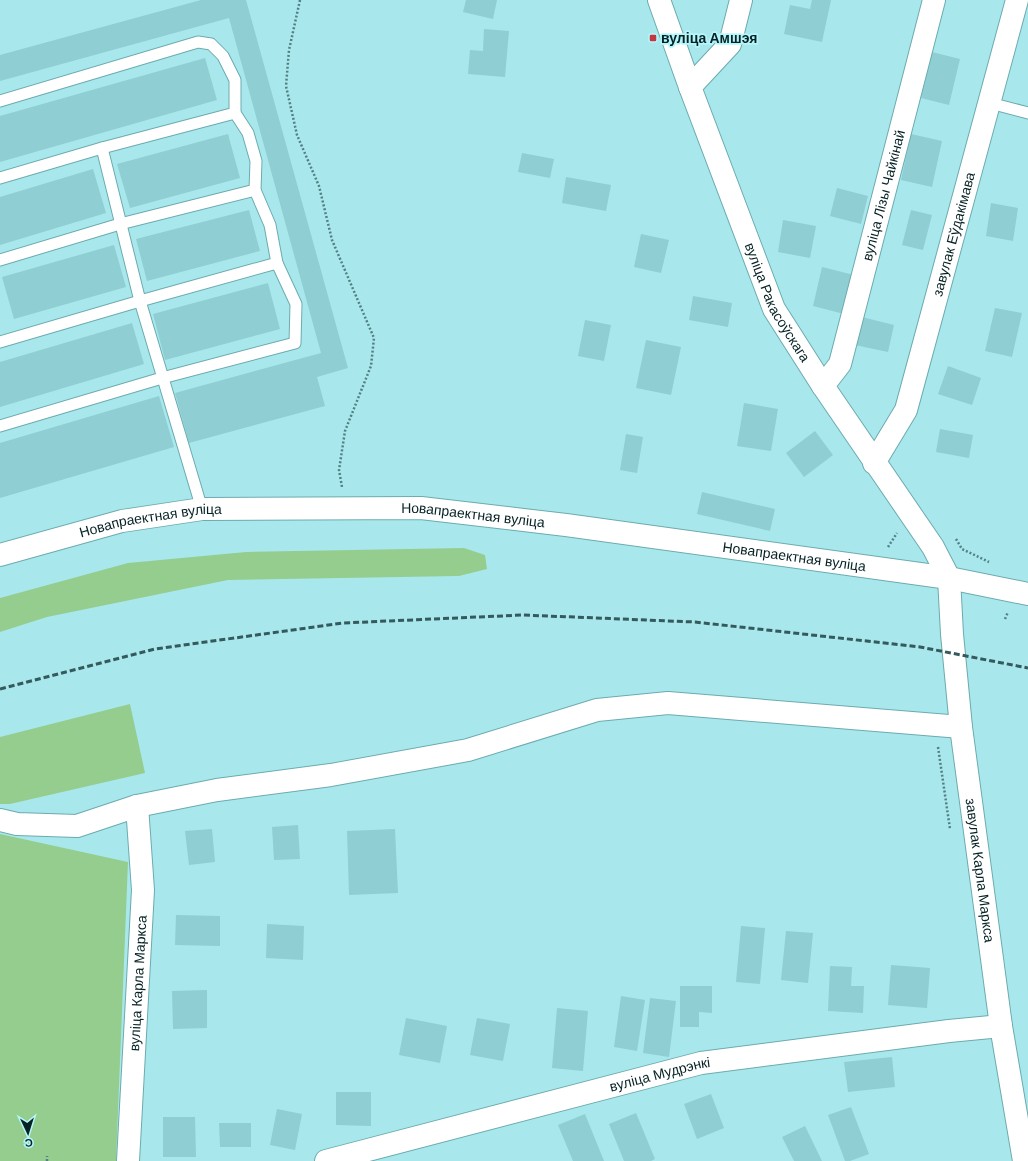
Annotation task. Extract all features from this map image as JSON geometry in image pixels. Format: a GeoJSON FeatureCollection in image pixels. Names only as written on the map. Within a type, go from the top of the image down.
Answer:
{"type":"FeatureCollection","features":[{"type":"Feature","properties":{"kind":"street","name":"вуліца Ракасоўскага"},"geometry":{"type":"LineString","coordinates":[[659,0],[690,87],[774,309],[822,386],[933,548],[949,578]]}},
{"type":"Feature","properties":{"kind":"street"},"geometry":{"type":"LineString","coordinates":[[690,87],[730,44],[742,0]]}},
{"type":"Feature","properties":{"kind":"street","name":"вуліца Лізы Чайкінай"},"geometry":{"type":"LineString","coordinates":[[822,386],[840,364],[934,0]]}},
{"type":"Feature","properties":{"kind":"street","name":"завулак Еўдакімава"},"geometry":{"type":"LineString","coordinates":[[874,462],[906,410],[1017,0]]}},
{"type":"Feature","properties":{"kind":"street","name":"Новапраектная вуліца"},"geometry":{"type":"LineString","coordinates":[[0,555],[122,521],[202,509],[347,507],[421,508],[566,525],[949,578],[1028,594]]}},
{"type":"Feature","properties":{"kind":"street","name":"завулак Карла Маркса"},"geometry":{"type":"LineString","coordinates":[[949,578],[952,634],[961,727],[1001,1026],[1024,1161]]}},
{"type":"Feature","properties":{"kind":"street"},"geometry":{"type":"LineString","coordinates":[[0,820],[17,824],[77,826],[137,806],[217,790],[331,775],[468,750],[598,710],[668,702],[961,727]]}},
{"type":"Feature","properties":{"kind":"street","name":"вуліца Карла Маркса"},"geometry":{"type":"LineString","coordinates":[[128,1161],[142,890],[137,806]]}},
{"type":"Feature","properties":{"kind":"street","name":"вуліца Мудрэнкі"},"geometry":{"type":"LineString","coordinates":[[326,1161],[701,1063],[949,1031],[1001,1026]]}},
{"type":"Feature","properties":{"kind":"lane"},"geometry":{"type":"LineString","coordinates":[[0,101],[198,42],[211,44],[223,56],[235,80],[235,113],[248,133],[256,161],[256,190],[270,225],[277,263],[296,304],[295,343],[162,378],[0,426]]}},
{"type":"Feature","properties":{"kind":"lane"},"geometry":{"type":"LineString","coordinates":[[990,103],[1028,113]]}},
{"type":"Feature","properties":{"kind":"lane"},"geometry":{"type":"LineString","coordinates":[[0,178],[102,148],[235,113]]}},
{"type":"Feature","properties":{"kind":"lane"},"geometry":{"type":"LineString","coordinates":[[102,148],[140,301],[202,509]]}},
{"type":"Feature","properties":{"kind":"lane"},"geometry":{"type":"LineString","coordinates":[[0,260],[120,224],[256,190]]}},
{"type":"Feature","properties":{"kind":"lane"},"geometry":{"type":"LineString","coordinates":[[0,342],[277,263]]}},
{"type":"Feature","properties":{"kind":"path"},"geometry":{"type":"LineString","coordinates":[[300,0],[289,50],[286,86],[297,135],[319,186],[332,240],[374,338],[370,366],[345,431],[339,470],[347,507]]}},
{"type":"Feature","properties":{"kind":"path"},"geometry":{"type":"LineString","coordinates":[[47,1161],[48,1156]]}},
{"type":"Feature","properties":{"kind":"green space"},"geometry":{"type":"Polygon","coordinates":[[[464,548],[485,555],[487,569],[459,576],[228,580],[47,617],[0,632],[0,598],[128,563],[246,552],[464,548]]]}},
{"type":"Feature","properties":{"kind":"green space"},"geometry":{"type":"Polygon","coordinates":[[[130,704],[145,773],[10,804],[0,804],[0,737],[130,704]]]}},
{"type":"Feature","properties":{"kind":"green space"},"geometry":{"type":"Polygon","coordinates":[[[0,834],[128,862],[116,1161],[0,1161],[0,834]]]}},
{"type":"Feature","properties":{"kind":"building"},"geometry":{"type":"Polygon","coordinates":[[[201,0],[246,0],[348,368],[317,377],[325,406],[189,443],[175,393],[321,353],[229,18],[0,81],[0,55],[201,0]]]}},
{"type":"Feature","properties":{"kind":"building"},"geometry":{"type":"Polygon","coordinates":[[[466,0],[497,0],[493,19],[463,12],[466,0]]]}},
{"type":"Feature","properties":{"kind":"building"},"geometry":{"type":"Polygon","coordinates":[[[812,0],[831,0],[822,42],[784,34],[790,5],[810,9],[812,0]]]}},
{"type":"Feature","properties":{"kind":"building"},"geometry":{"type":"Polygon","coordinates":[[[484,29],[509,31],[505,77],[468,74],[470,50],[483,51],[484,29]]]}},
{"type":"Feature","properties":{"kind":"building"},"geometry":{"type":"Polygon","coordinates":[[[932,52],[960,59],[949,105],[921,98],[932,52]]]}},
{"type":"Feature","properties":{"kind":"building"},"geometry":{"type":"Polygon","coordinates":[[[205,58],[217,100],[0,162],[0,116],[205,58]]]}},
{"type":"Feature","properties":{"kind":"building"},"geometry":{"type":"Polygon","coordinates":[[[228,134],[240,178],[130,208],[117,164],[228,134]]]}},
{"type":"Feature","properties":{"kind":"building"},"geometry":{"type":"Polygon","coordinates":[[[911,134],[942,141],[932,187],[901,180],[911,134]]]}},
{"type":"Feature","properties":{"kind":"building"},"geometry":{"type":"Polygon","coordinates":[[[522,153],[554,159],[550,178],[518,172],[522,153]]]}},
{"type":"Feature","properties":{"kind":"building"},"geometry":{"type":"Polygon","coordinates":[[[93,169],[106,213],[0,245],[0,197],[93,169]]]}},
{"type":"Feature","properties":{"kind":"building"},"geometry":{"type":"Polygon","coordinates":[[[566,177],[611,185],[606,211],[562,203],[566,177]]]}},
{"type":"Feature","properties":{"kind":"building"},"geometry":{"type":"Polygon","coordinates":[[[837,188],[868,196],[861,224],[830,216],[837,188]]]}},
{"type":"Feature","properties":{"kind":"building"},"geometry":{"type":"Polygon","coordinates":[[[991,203],[1018,208],[1013,241],[986,236],[991,203]]]}},
{"type":"Feature","properties":{"kind":"building"},"geometry":{"type":"Polygon","coordinates":[[[249,210],[260,251],[147,281],[136,239],[249,210]]]}},
{"type":"Feature","properties":{"kind":"building"},"geometry":{"type":"Polygon","coordinates":[[[911,210],[932,215],[923,250],[902,245],[911,210]]]}},
{"type":"Feature","properties":{"kind":"building"},"geometry":{"type":"Polygon","coordinates":[[[783,220],[816,226],[810,258],[778,252],[783,220]]]}},
{"type":"Feature","properties":{"kind":"building"},"geometry":{"type":"Polygon","coordinates":[[[641,234],[669,240],[661,273],[634,267],[641,234]]]}},
{"type":"Feature","properties":{"kind":"building"},"geometry":{"type":"Polygon","coordinates":[[[114,245],[126,287],[14,319],[2,277],[114,245]]]}},
{"type":"Feature","properties":{"kind":"building"},"geometry":{"type":"Polygon","coordinates":[[[822,267],[854,275],[844,314],[813,306],[822,267]]]}},
{"type":"Feature","properties":{"kind":"building"},"geometry":{"type":"Polygon","coordinates":[[[268,283],[280,329],[165,360],[153,314],[268,283]]]}},
{"type":"Feature","properties":{"kind":"building"},"geometry":{"type":"Polygon","coordinates":[[[693,296],[732,303],[728,327],[689,320],[693,296]]]}},
{"type":"Feature","properties":{"kind":"building"},"geometry":{"type":"Polygon","coordinates":[[[995,308],[1022,313],[1012,357],[985,351],[995,308]]]}},
{"type":"Feature","properties":{"kind":"building"},"geometry":{"type":"Polygon","coordinates":[[[862,317],[894,325],[888,352],[855,345],[862,317]]]}},
{"type":"Feature","properties":{"kind":"building"},"geometry":{"type":"Polygon","coordinates":[[[585,320],[611,325],[604,361],[578,356],[585,320]]]}},
{"type":"Feature","properties":{"kind":"building"},"geometry":{"type":"Polygon","coordinates":[[[132,323],[144,364],[0,407],[0,362],[132,323]]]}},
{"type":"Feature","properties":{"kind":"building"},"geometry":{"type":"Polygon","coordinates":[[[646,340],[681,347],[671,395],[636,388],[646,340]]]}},
{"type":"Feature","properties":{"kind":"building"},"geometry":{"type":"Polygon","coordinates":[[[948,366],[981,378],[972,405],[938,394],[948,366]]]}},
{"type":"Feature","properties":{"kind":"building"},"geometry":{"type":"Polygon","coordinates":[[[159,396],[174,447],[0,498],[0,443],[159,396]]]}},
{"type":"Feature","properties":{"kind":"building"},"geometry":{"type":"Polygon","coordinates":[[[744,403],[778,409],[771,451],[737,446],[744,403]]]}},
{"type":"Feature","properties":{"kind":"building"},"geometry":{"type":"Polygon","coordinates":[[[940,429],[973,435],[969,458],[936,452],[940,429]]]}},
{"type":"Feature","properties":{"kind":"building"},"geometry":{"type":"Polygon","coordinates":[[[815,431],[833,455],[804,477],[786,453],[815,431]]]}},
{"type":"Feature","properties":{"kind":"building"},"geometry":{"type":"Polygon","coordinates":[[[626,434],[643,437],[637,473],[620,470],[626,434]]]}},
{"type":"Feature","properties":{"kind":"building"},"geometry":{"type":"Polygon","coordinates":[[[702,492],[775,509],[770,531],[697,514],[702,492]]]}},
{"type":"Feature","properties":{"kind":"building"},"geometry":{"type":"Polygon","coordinates":[[[298,825],[300,859],[274,860],[272,827],[298,825]]]}},
{"type":"Feature","properties":{"kind":"building"},"geometry":{"type":"Polygon","coordinates":[[[212,829],[215,862],[189,865],[185,831],[212,829]]]}},
{"type":"Feature","properties":{"kind":"building"},"geometry":{"type":"Polygon","coordinates":[[[395,829],[398,893],[349,895],[347,831],[395,829]]]}},
{"type":"Feature","properties":{"kind":"building"},"geometry":{"type":"Polygon","coordinates":[[[176,915],[220,916],[220,946],[175,945],[176,915]]]}},
{"type":"Feature","properties":{"kind":"building"},"geometry":{"type":"Polygon","coordinates":[[[267,924],[304,926],[303,960],[266,958],[267,924]]]}},
{"type":"Feature","properties":{"kind":"building"},"geometry":{"type":"Polygon","coordinates":[[[741,926],[765,928],[760,984],[736,982],[741,926]]]}},
{"type":"Feature","properties":{"kind":"building"},"geometry":{"type":"Polygon","coordinates":[[[786,931],[813,933],[808,983],[781,980],[786,931]]]}},
{"type":"Feature","properties":{"kind":"building"},"geometry":{"type":"Polygon","coordinates":[[[891,965],[930,968],[927,1008],[888,1005],[891,965]]]}},
{"type":"Feature","properties":{"kind":"building"},"geometry":{"type":"Polygon","coordinates":[[[830,966],[852,967],[851,986],[864,986],[863,1013],[828,1011],[830,966]]]}},
{"type":"Feature","properties":{"kind":"building"},"geometry":{"type":"Polygon","coordinates":[[[680,986],[712,986],[712,1013],[699,1012],[699,1027],[680,1027],[680,986]]]}},
{"type":"Feature","properties":{"kind":"building"},"geometry":{"type":"Polygon","coordinates":[[[207,990],[207,1028],[173,1029],[172,991],[207,990]]]}},
{"type":"Feature","properties":{"kind":"building"},"geometry":{"type":"Polygon","coordinates":[[[621,996],[645,1000],[637,1051],[614,1047],[621,996]]]}},
{"type":"Feature","properties":{"kind":"building"},"geometry":{"type":"Polygon","coordinates":[[[650,998],[676,1001],[669,1057],[643,1053],[650,998]]]}},
{"type":"Feature","properties":{"kind":"building"},"geometry":{"type":"Polygon","coordinates":[[[557,1008],[588,1011],[583,1071],[552,1068],[557,1008]]]}},
{"type":"Feature","properties":{"kind":"building"},"geometry":{"type":"Polygon","coordinates":[[[406,1018],[447,1026],[440,1063],[399,1055],[406,1018]]]}},
{"type":"Feature","properties":{"kind":"building"},"geometry":{"type":"Polygon","coordinates":[[[477,1018],[510,1024],[503,1061],[470,1055],[477,1018]]]}},
{"type":"Feature","properties":{"kind":"building"},"geometry":{"type":"Polygon","coordinates":[[[892,1057],[895,1087],[848,1092],[844,1062],[892,1057]]]}},
{"type":"Feature","properties":{"kind":"building"},"geometry":{"type":"Polygon","coordinates":[[[336,1092],[371,1092],[371,1126],[336,1125],[336,1092]]]}},
{"type":"Feature","properties":{"kind":"building"},"geometry":{"type":"Polygon","coordinates":[[[711,1094],[724,1128],[697,1139],[684,1104],[711,1094]]]}},
{"type":"Feature","properties":{"kind":"building"},"geometry":{"type":"Polygon","coordinates":[[[851,1107],[869,1154],[850,1161],[845,1161],[828,1115],[851,1107]]]}},
{"type":"Feature","properties":{"kind":"building"},"geometry":{"type":"Polygon","coordinates":[[[277,1109],[302,1114],[295,1150],[270,1145],[277,1109]]]}},
{"type":"Feature","properties":{"kind":"building"},"geometry":{"type":"Polygon","coordinates":[[[636,1113],[655,1159],[651,1161],[624,1161],[609,1124],[636,1113]]]}},
{"type":"Feature","properties":{"kind":"building"},"geometry":{"type":"Polygon","coordinates":[[[585,1114],[604,1161],[573,1161],[558,1125],[585,1114]]]}},
{"type":"Feature","properties":{"kind":"building"},"geometry":{"type":"Polygon","coordinates":[[[163,1117],[195,1117],[196,1157],[163,1157],[163,1117]]]}},
{"type":"Feature","properties":{"kind":"building"},"geometry":{"type":"Polygon","coordinates":[[[219,1123],[251,1123],[251,1147],[220,1147],[219,1123]]]}},
{"type":"Feature","properties":{"kind":"building"},"geometry":{"type":"Polygon","coordinates":[[[805,1126],[822,1161],[794,1161],[782,1137],[805,1126]]]}},
{"type":"Feature","properties":{"kind":"railway"},"geometry":{"type":"LineString","coordinates":[[0,689],[155,649],[343,623],[523,615],[695,622],[920,647],[1028,668]]}},
{"type":"Feature","properties":{"kind":"place","name":"вуліца Амшэя"},"geometry":{"type":"Point","coordinates":[653,38]}}]}
